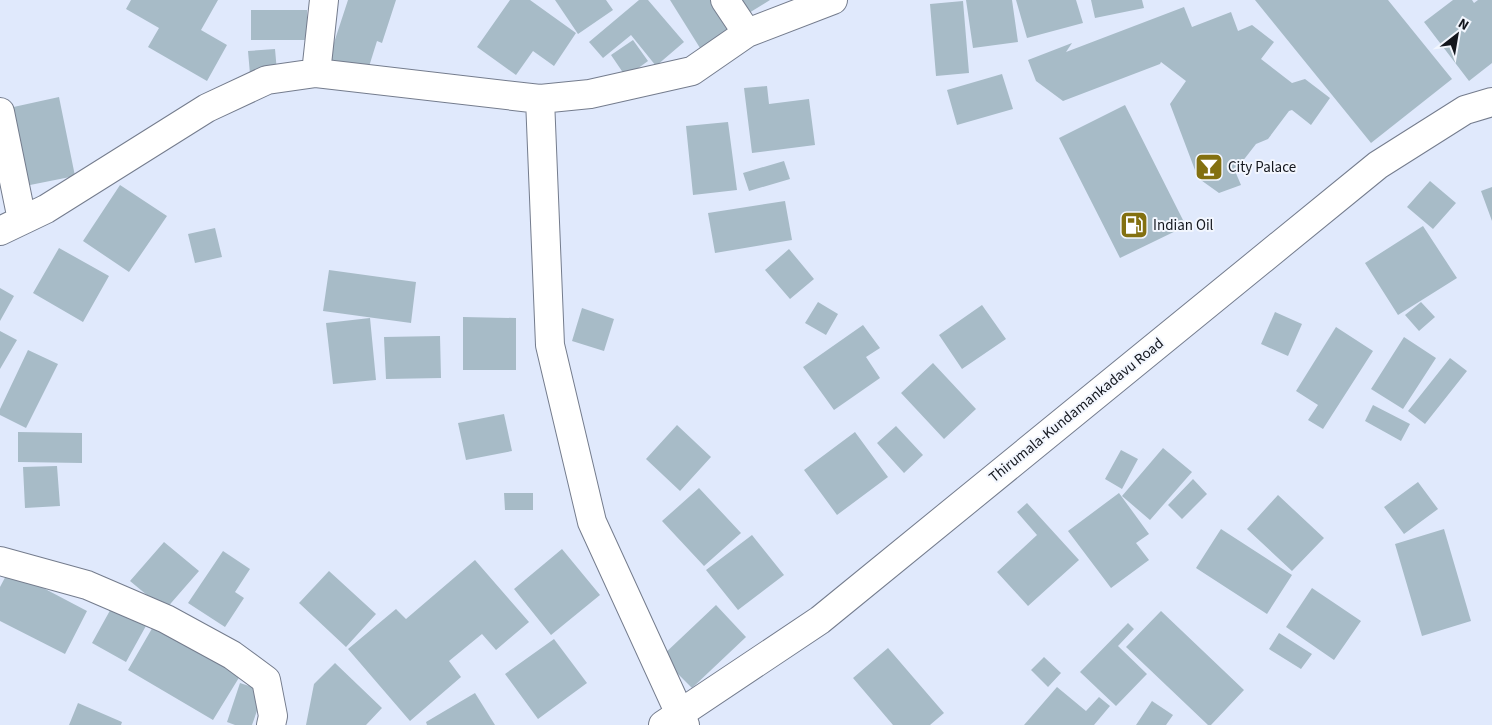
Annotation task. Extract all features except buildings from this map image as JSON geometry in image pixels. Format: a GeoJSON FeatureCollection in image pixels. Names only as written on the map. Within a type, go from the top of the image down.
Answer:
{"type":"FeatureCollection","features":[{"type":"Feature","properties":{"kind":"street"},"geometry":{"type":"LineString","coordinates":[[316,73],[324,0]]}},
{"type":"Feature","properties":{"kind":"street"},"geometry":{"type":"LineString","coordinates":[[725,0],[747,33]]}},
{"type":"Feature","properties":{"kind":"street"},"geometry":{"type":"LineString","coordinates":[[0,112],[11,225],[46,209],[207,108],[267,80],[316,73],[540,99],[590,94],[692,72],[747,33],[833,0]]}},
{"type":"Feature","properties":{"kind":"street"},"geometry":{"type":"LineString","coordinates":[[540,99],[550,345],[592,522],[676,721]]}},
{"type":"Feature","properties":{"kind":"street","name":"Thirumala-Kundamankadavu Road"},"geometry":{"type":"LineString","coordinates":[[676,721],[820,620],[1378,166],[1465,110],[1492,102]]}},
{"type":"Feature","properties":{"kind":"street"},"geometry":{"type":"LineString","coordinates":[[0,561],[86,585],[166,619],[232,655],[266,680],[273,716],[271,725]]}},
{"type":"Feature","properties":{"kind":"place","name":"City Palace"},"geometry":{"type":"Point","coordinates":[1209,167]}},
{"type":"Feature","properties":{"kind":"place","name":"Indian Oil"},"geometry":{"type":"Point","coordinates":[1134,225]}}]}
